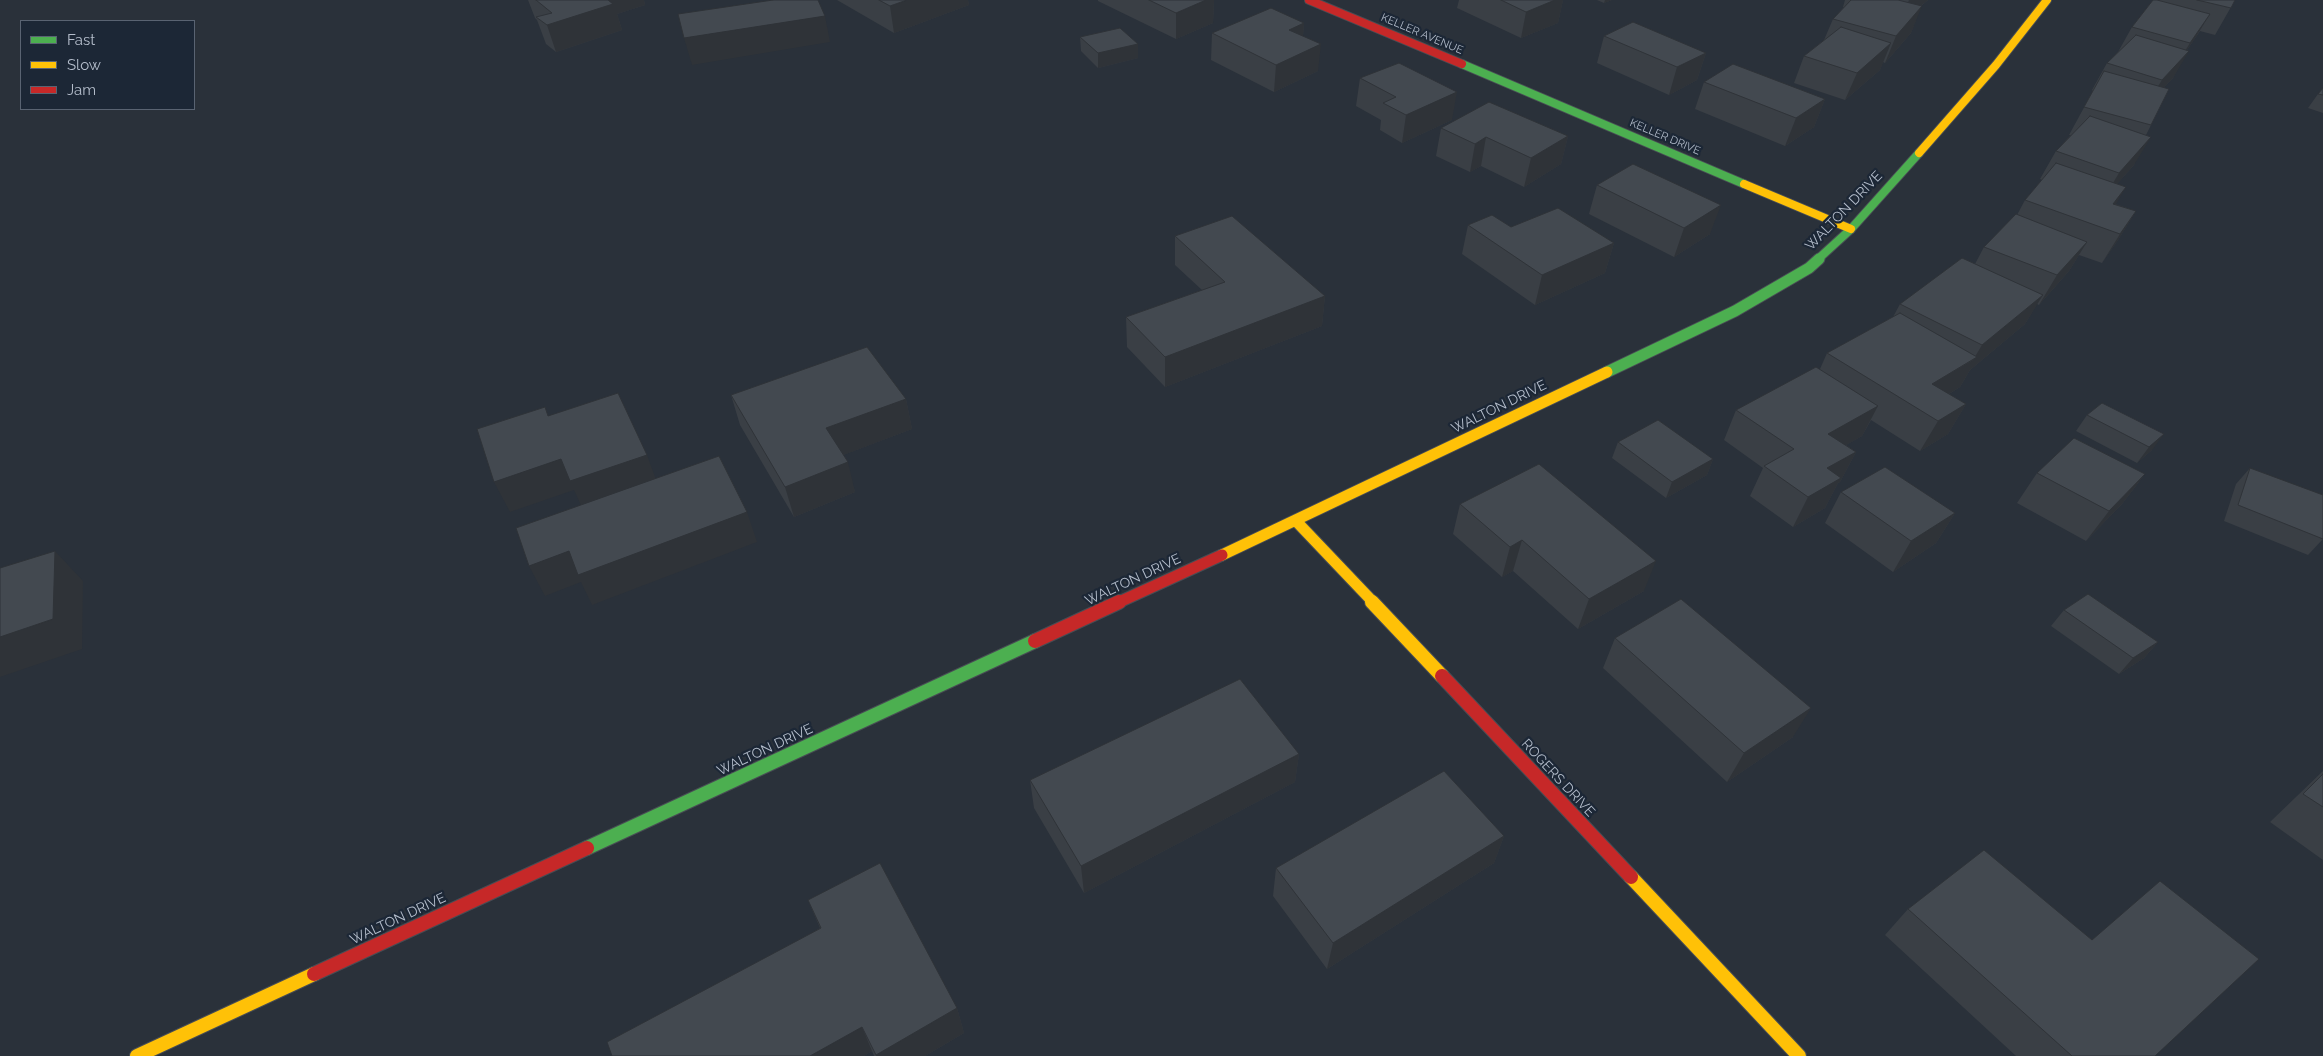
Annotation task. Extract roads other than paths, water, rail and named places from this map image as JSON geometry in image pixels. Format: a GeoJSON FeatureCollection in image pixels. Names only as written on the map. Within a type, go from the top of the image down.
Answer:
{"type":"FeatureCollection","features":[{"type":"Feature","properties":{"kind":"street","name":"KELLER AVENUE"},"geometry":{"type":"LineString","coordinates":[[1309,0],[1470,68]]}},
{"type":"Feature","properties":{"kind":"street","name":"WALTON DRIVE"},"geometry":{"type":"LineString","coordinates":[[137,1056],[1296,521],[1735,311],[1809,268],[1850,229],[1996,65],[2047,0]]}},
{"type":"Feature","properties":{"kind":"street","name":"KELLER DRIVE"},"geometry":{"type":"LineString","coordinates":[[1470,68],[1850,229]]}},
{"type":"Feature","properties":{"kind":"street","name":"ROGERS DRIVE"},"geometry":{"type":"LineString","coordinates":[[1296,521],[1799,1056]]}}]}
